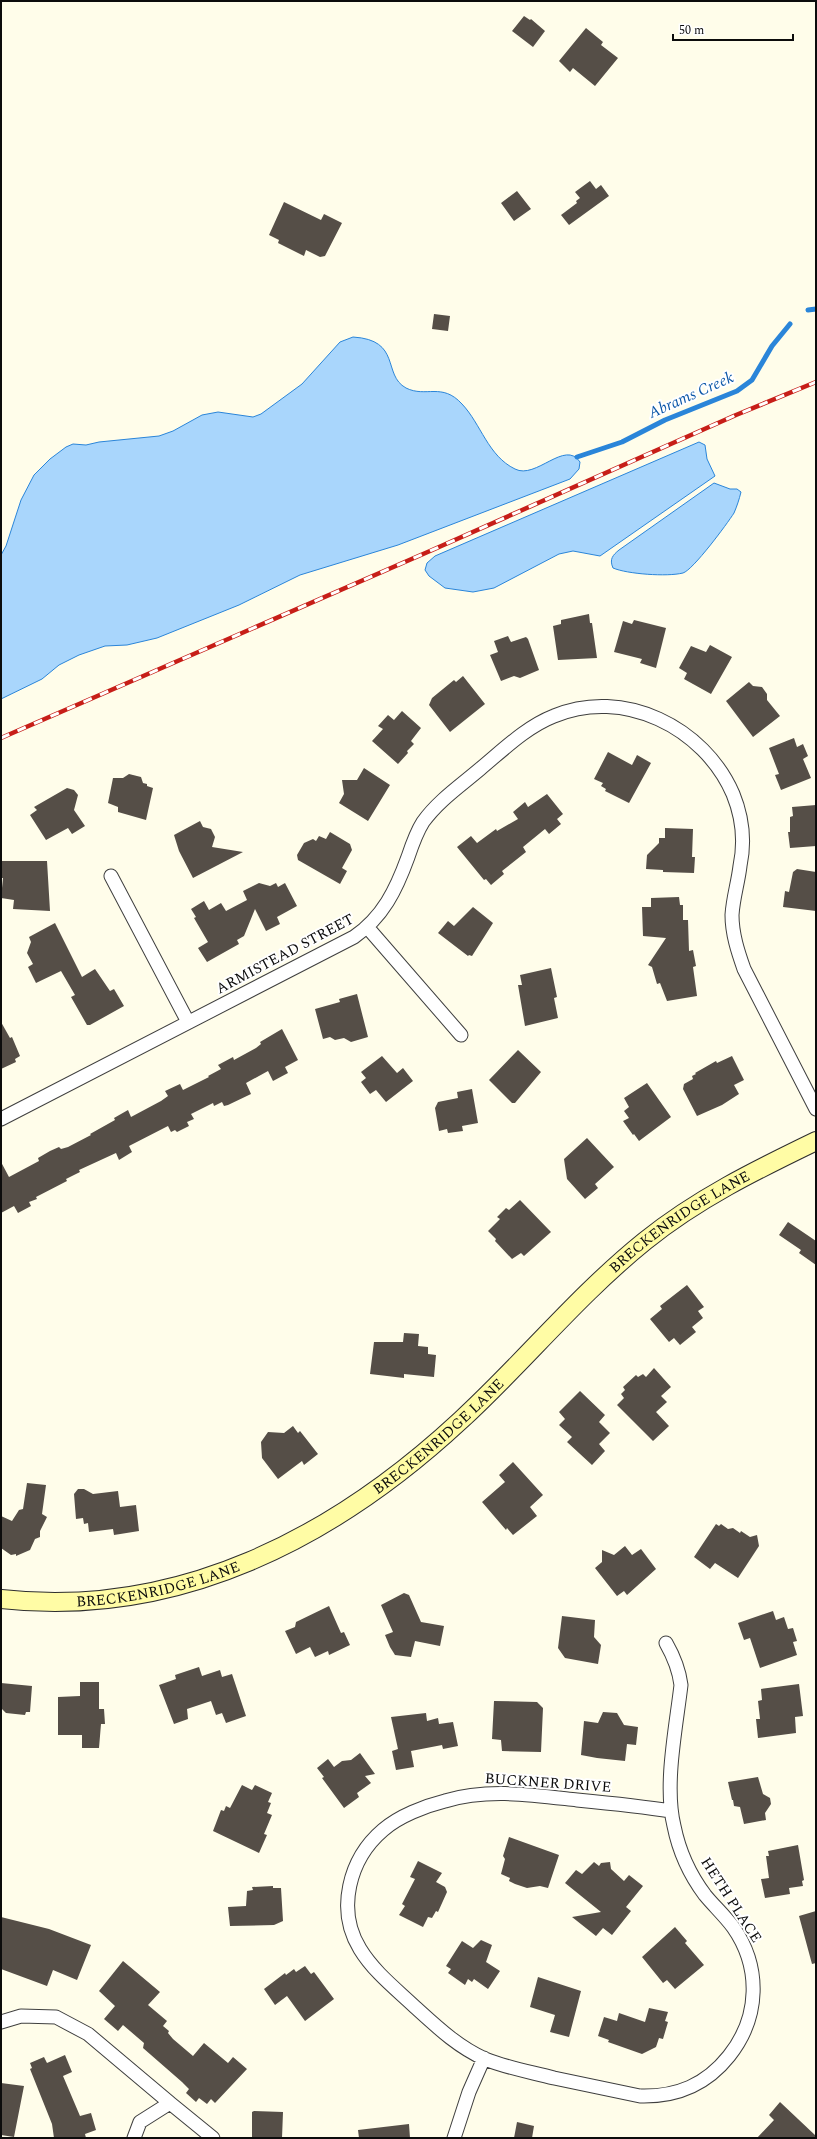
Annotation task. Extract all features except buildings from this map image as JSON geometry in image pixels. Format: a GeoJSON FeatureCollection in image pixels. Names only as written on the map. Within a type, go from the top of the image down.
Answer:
{"type":"FeatureCollection","features":[{"type":"Feature","properties":{"kind":"street","name":"ARMISTEAD STREET"},"geometry":{"type":"LineString","coordinates":[[1,1119],[354,937],[368,928],[386,907],[394,893],[415,837],[432,811],[444,799],[524,733],[553,716],[584,708],[615,707],[648,714],[677,728],[702,750],[724,777],[733,795],[742,830],[740,866],[733,900],[732,916],[738,952],[744,969],[816,1109]]}},
{"type":"Feature","properties":{"kind":"street"},"geometry":{"type":"LineString","coordinates":[[111,876],[188,1022]]}},
{"type":"Feature","properties":{"kind":"street"},"geometry":{"type":"LineString","coordinates":[[368,928],[461,1035]]}},
{"type":"Feature","properties":{"kind":"street","name":"BRECKENRIDGE LANE"},"geometry":{"type":"LineString","coordinates":[[1,1599],[26,1602],[68,1602],[120,1599],[168,1589],[210,1577],[297,1540],[343,1513],[382,1486],[427,1450],[462,1419],[603,1277],[646,1240],[684,1213],[734,1181],[816,1141]]}},
{"type":"Feature","properties":{"kind":"street","name":"HETH PLACE"},"geometry":{"type":"LineString","coordinates":[[484,2058],[510,2068],[640,2096],[656,2096],[690,2088],[704,2080],[720,2067],[733,2050],[751,2011],[754,1993],[753,1974],[750,1959],[732,1927],[705,1894],[691,1872],[682,1853],[671,1811],[672,1770],[681,1685],[677,1666],[666,1643]]}},
{"type":"Feature","properties":{"kind":"street","name":"BUCKNER DRIVE"},"geometry":{"type":"LineString","coordinates":[[484,2058],[460,2045],[443,2032],[383,1976],[360,1950],[353,1935],[348,1916],[348,1897],[359,1858],[369,1843],[385,1828],[415,1812],[444,1801],[473,1795],[502,1793],[542,1796],[671,1811]]}},
{"type":"Feature","properties":{"kind":"street"},"geometry":{"type":"LineString","coordinates":[[1,2022],[21,2016],[56,2017],[88,2034],[214,2138]]}},
{"type":"Feature","properties":{"kind":"street"},"geometry":{"type":"LineString","coordinates":[[454,2138],[469,2092],[484,2058]]}},
{"type":"Feature","properties":{"kind":"street"},"geometry":{"type":"LineString","coordinates":[[134,2138],[140,2122],[170,2103]]}},
{"type":"Feature","properties":{"kind":"water"},"geometry":{"type":"Polygon","coordinates":[[[353,337],[379,344],[389,359],[394,375],[406,388],[420,392],[441,392],[455,397],[469,412],[491,448],[506,463],[515,469],[523,471],[532,469],[566,455],[574,456],[580,462],[579,469],[570,479],[398,545],[300,575],[239,605],[157,638],[127,645],[105,646],[79,655],[59,665],[42,679],[1,699],[1,555],[6,546],[21,500],[34,475],[50,459],[66,447],[73,444],[86,445],[99,442],[159,436],[173,431],[202,415],[218,412],[253,417],[261,414],[302,384],[340,342],[353,337]]]}},
{"type":"Feature","properties":{"kind":"water"},"geometry":{"type":"Polygon","coordinates":[[[699,442],[705,445],[707,459],[715,476],[600,556],[573,551],[559,554],[494,588],[473,592],[445,588],[429,576],[425,570],[427,563],[435,556],[699,442]]]}},
{"type":"Feature","properties":{"kind":"water"},"geometry":{"type":"Polygon","coordinates":[[[714,483],[730,489],[737,489],[741,492],[739,500],[734,513],[724,527],[702,556],[688,570],[683,573],[658,575],[628,572],[613,568],[611,562],[612,558],[619,550],[714,483]]]}},
{"type":"Feature","properties":{"kind":"waterway","name":"Abrams Creek"},"geometry":{"type":"LineString","coordinates":[[808,310],[816,309]]}},
{"type":"Feature","properties":{"kind":"waterway","name":"Abrams Creek"},"geometry":{"type":"LineString","coordinates":[[577,457],[622,442],[665,420],[737,391],[752,380],[772,346],[790,324]]}},
{"type":"Feature","properties":{"kind":"railway"},"geometry":{"type":"LineString","coordinates":[[1,738],[430,551],[736,415],[816,382]]}}]}
